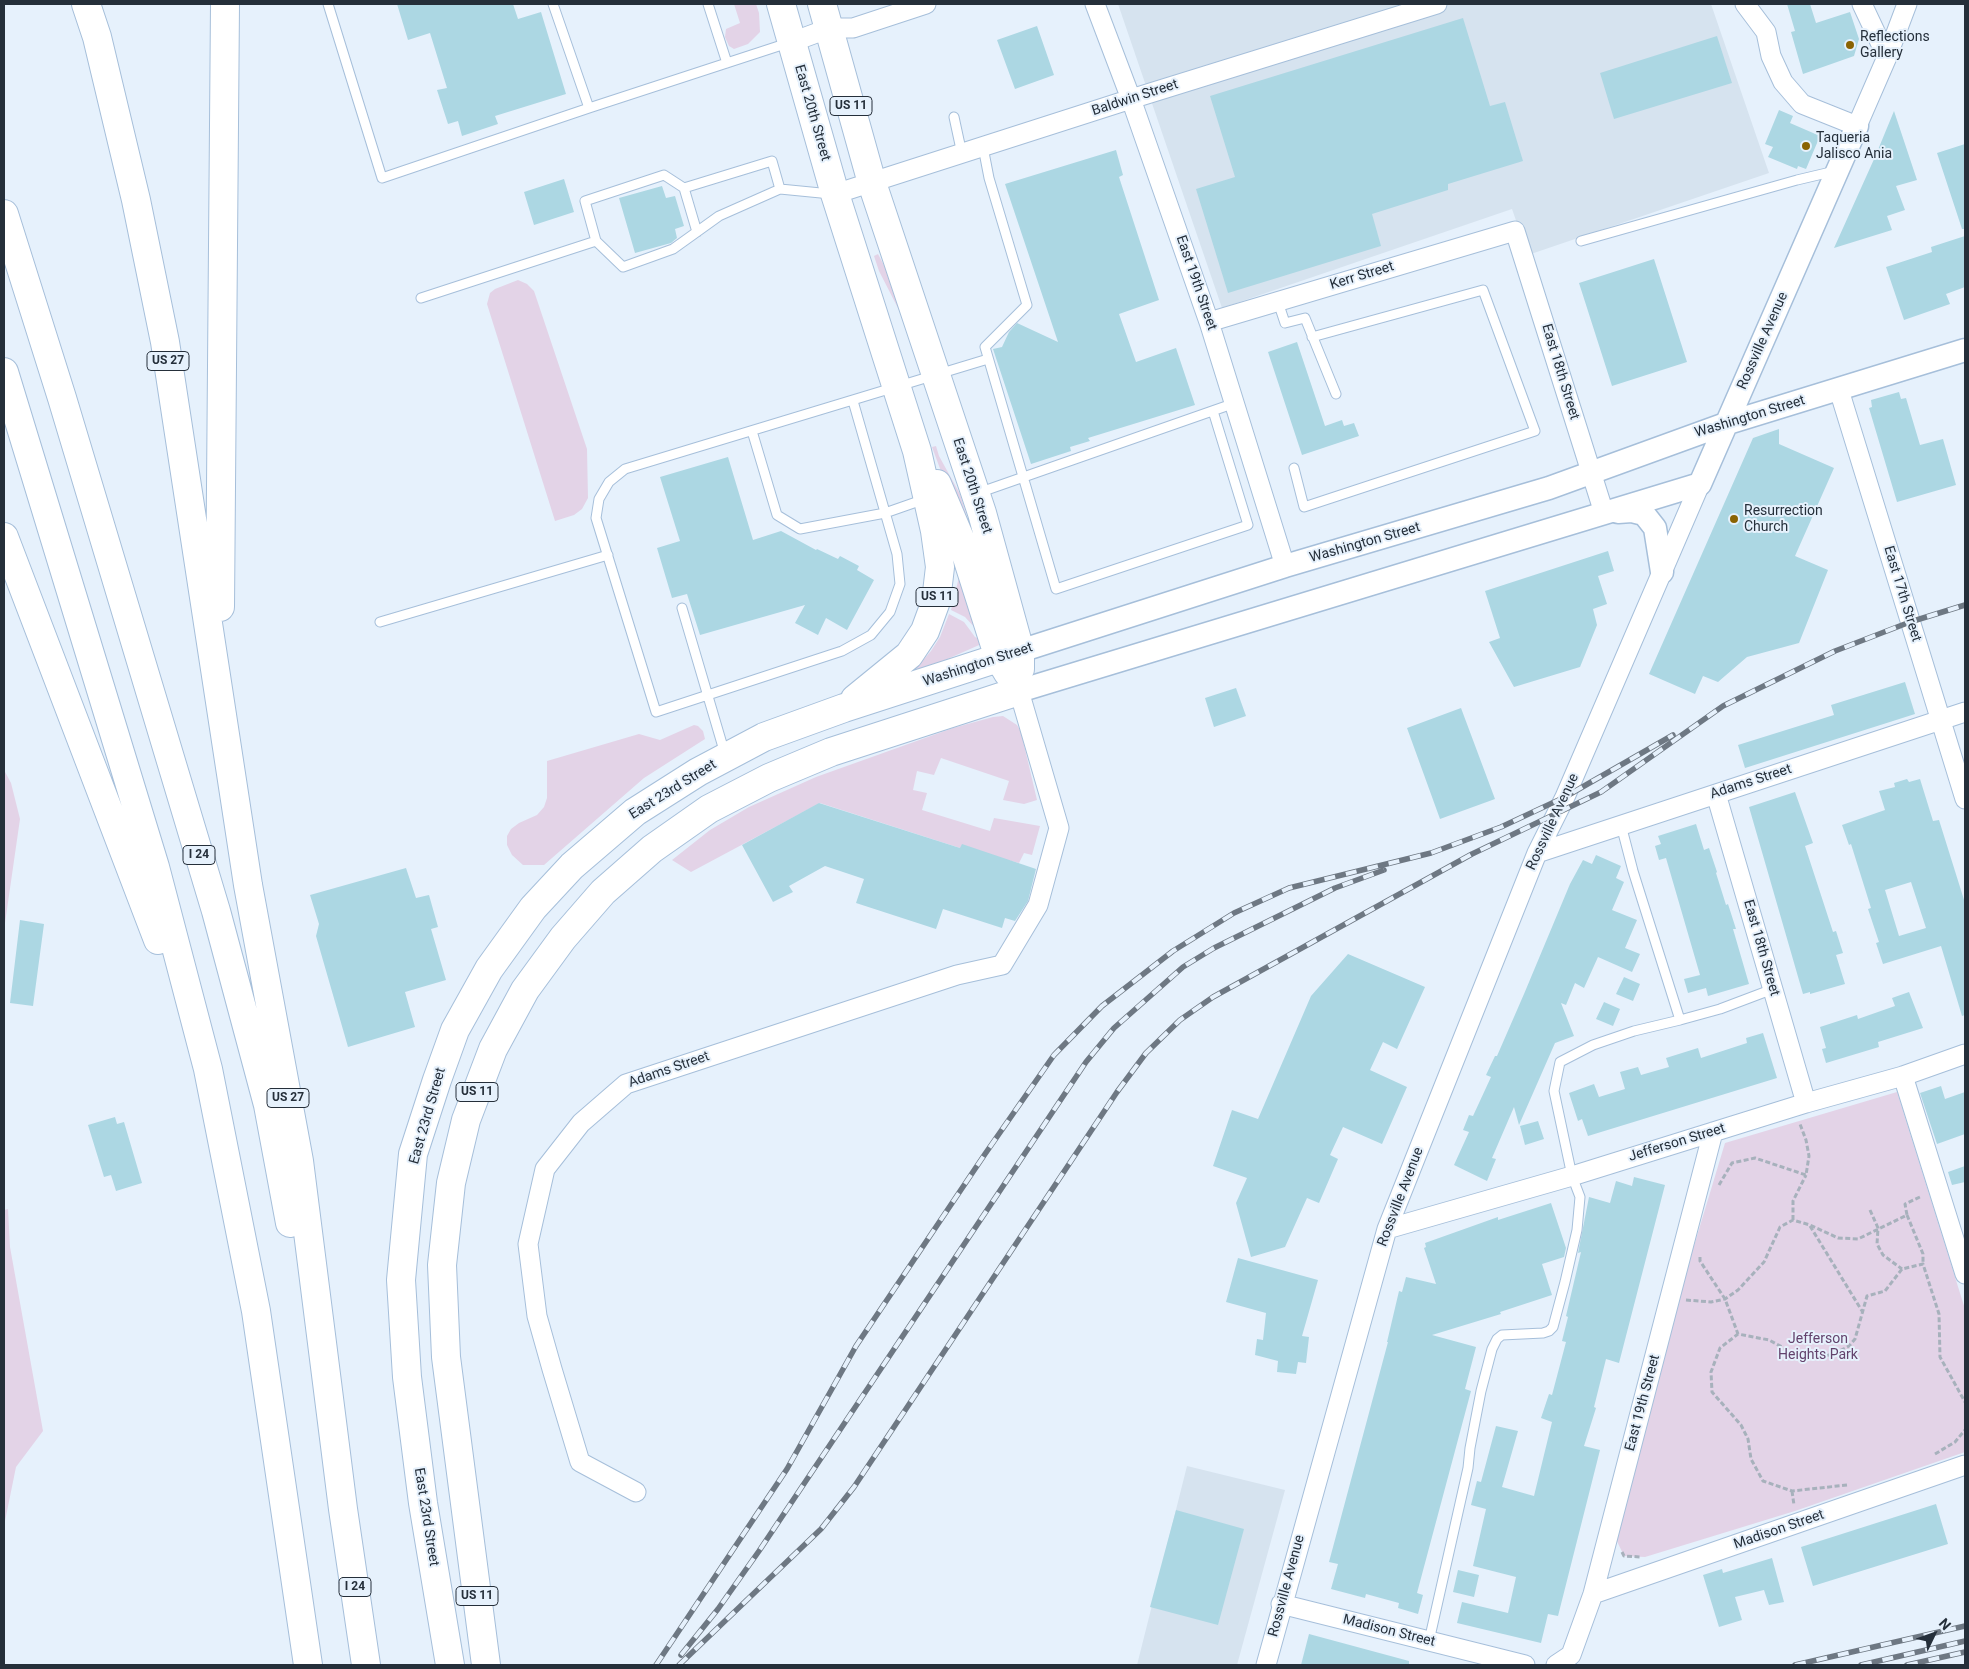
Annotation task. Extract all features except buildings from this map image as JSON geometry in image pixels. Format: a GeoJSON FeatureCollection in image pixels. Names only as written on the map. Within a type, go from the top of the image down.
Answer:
{"type":"FeatureCollection","features":[{"type":"Feature","properties":{"kind":"main road","name":"US 27"},"geometry":{"type":"LineString","coordinates":[[86,4],[97,37],[136,200],[165,342],[248,885],[299,1161],[343,1509]]}},
{"type":"Feature","properties":{"kind":"main road"},"geometry":{"type":"LineString","coordinates":[[219,688],[225,4]]}},
{"type":"Feature","properties":{"kind":"main road","name":"East 20th Street"},"geometry":{"type":"LineString","coordinates":[[780,4],[835,194],[917,451]]}},
{"type":"Feature","properties":{"kind":"main road","name":"East 20th Street"},"geometry":{"type":"LineString","coordinates":[[826,16],[872,183],[975,494],[1009,655],[1019,691]]}},
{"type":"Feature","properties":{"kind":"main road","name":"I 24"},"geometry":{"type":"LineString","coordinates":[[4,214],[62,398],[216,912],[266,1096],[343,1509],[366,1665]]}},
{"type":"Feature","properties":{"kind":"main road"},"geometry":{"type":"LineString","coordinates":[[4,372],[155,867],[208,1069],[256,1311],[308,1665]]}},
{"type":"Feature","properties":{"kind":"main road"},"geometry":{"type":"LineString","coordinates":[[917,451],[940,490],[1009,655]]}},
{"type":"Feature","properties":{"kind":"main road","name":"US 11"},"geometry":{"type":"LineString","coordinates":[[844,708],[909,655],[925,631],[936,601],[940,567],[935,531],[917,451]]}},
{"type":"Feature","properties":{"kind":"main road"},"geometry":{"type":"LineString","coordinates":[[4,538],[208,1069]]}},
{"type":"Feature","properties":{"kind":"main road","name":"Washington Street"},"geometry":{"type":"LineString","coordinates":[[764,737],[844,708],[1009,655]]}},
{"type":"Feature","properties":{"kind":"main road","name":"US 11"},"geometry":{"type":"LineString","coordinates":[[486,1665],[446,1357],[442,1265],[451,1183],[466,1120],[494,1050],[525,990],[563,938],[603,892],[652,849],[709,809],[769,778],[831,752],[1019,691]]}},
{"type":"Feature","properties":{"kind":"main road","name":"East 23rd Street"},"geometry":{"type":"LineString","coordinates":[[450,1665],[423,1503],[407,1377],[401,1280],[413,1154],[437,1080],[455,1030],[488,968],[533,908],[572,866],[634,812],[698,772],[764,737]]}},
{"type":"Feature","properties":{"kind":"street"},"geometry":{"type":"LineString","coordinates":[[792,42],[826,16],[853,28],[902,8],[926,4]]}},
{"type":"Feature","properties":{"kind":"street","name":"East 19th Street"},"geometry":{"type":"LineString","coordinates":[[1095,4],[1131,99],[1210,322],[1285,566]]}},
{"type":"Feature","properties":{"kind":"street","name":"Baldwin Street"},"geometry":{"type":"LineString","coordinates":[[835,194],[1131,99],[1437,4]]}},
{"type":"Feature","properties":{"kind":"street"},"geometry":{"type":"LineString","coordinates":[[1745,4],[1766,32],[1772,56],[1782,82],[1802,104],[1857,126]]}},
{"type":"Feature","properties":{"kind":"street","name":"Rossville Avenue"},"geometry":{"type":"LineString","coordinates":[[1266,1665],[1387,1229],[1537,853],[1565,796],[1728,423],[1887,57],[1907,4]]}},
{"type":"Feature","properties":{"kind":"street"},"geometry":{"type":"LineString","coordinates":[[1864,8],[1887,57]]}},
{"type":"Feature","properties":{"kind":"street","name":"Kerr Street"},"geometry":{"type":"LineString","coordinates":[[1210,322],[1515,231]]}},
{"type":"Feature","properties":{"kind":"street","name":"East 18th Street"},"geometry":{"type":"LineString","coordinates":[[1515,231],[1604,513]]}},
{"type":"Feature","properties":{"kind":"street","name":"Washington Street"},"geometry":{"type":"LineString","coordinates":[[1009,655],[1285,566],[1549,488],[1728,423],[1965,350]]}},
{"type":"Feature","properties":{"kind":"street","name":"East 17th Street"},"geometry":{"type":"LineString","coordinates":[[1839,390],[1965,798]]}},
{"type":"Feature","properties":{"kind":"street"},"geometry":{"type":"LineString","coordinates":[[1019,691],[1700,484]]}},
{"type":"Feature","properties":{"kind":"street"},"geometry":{"type":"LineString","coordinates":[[1604,513],[1632,511],[1644,514],[1655,528],[1662,572]]}},
{"type":"Feature","properties":{"kind":"street","name":"East 20th Street"},"geometry":{"type":"LineString","coordinates":[[1002,965],[1038,905],[1059,828],[1019,691]]}},
{"type":"Feature","properties":{"kind":"street","name":"Adams Street"},"geometry":{"type":"LineString","coordinates":[[1537,853],[1965,712]]}},
{"type":"Feature","properties":{"kind":"street","name":"East 18th Street"},"geometry":{"type":"LineString","coordinates":[[1716,794],[1773,989],[1800,1105]]}},
{"type":"Feature","properties":{"kind":"street","name":"Adams Street"},"geometry":{"type":"LineString","coordinates":[[636,1492],[580,1462],[552,1369],[537,1316],[528,1244],[544,1168],[581,1123],[626,1084],[957,976],[1002,965]]}},
{"type":"Feature","properties":{"kind":"street","name":"Jefferson Street"},"geometry":{"type":"LineString","coordinates":[[1387,1229],[1572,1176],[1800,1105],[1903,1076],[1965,1054]]}},
{"type":"Feature","properties":{"kind":"street"},"geometry":{"type":"LineString","coordinates":[[1903,1076],[1965,1274]]}},
{"type":"Feature","properties":{"kind":"street","name":"East 19th Street"},"geometry":{"type":"LineString","coordinates":[[1556,1665],[1571,1655],[1593,1594],[1713,1132]]}},
{"type":"Feature","properties":{"kind":"street","name":"Madison Street"},"geometry":{"type":"LineString","coordinates":[[1593,1594],[1965,1465]]}},
{"type":"Feature","properties":{"kind":"street","name":"Madison Street"},"geometry":{"type":"LineString","coordinates":[[1282,1604],[1525,1665]]}},
{"type":"Feature","properties":{"kind":"lane"},"geometry":{"type":"LineString","coordinates":[[328,4],[382,178],[792,42]]}},
{"type":"Feature","properties":{"kind":"lane"},"geometry":{"type":"LineString","coordinates":[[553,4],[589,108]]}},
{"type":"Feature","properties":{"kind":"lane"},"geometry":{"type":"LineString","coordinates":[[708,4],[727,63]]}},
{"type":"Feature","properties":{"kind":"lane"},"geometry":{"type":"LineString","coordinates":[[954,117],[962,154]]}},
{"type":"Feature","properties":{"kind":"lane"},"geometry":{"type":"LineString","coordinates":[[983,147],[989,178],[1027,305],[984,347],[1056,588],[1248,525],[1213,411]]}},
{"type":"Feature","properties":{"kind":"lane"},"geometry":{"type":"LineString","coordinates":[[684,188],[772,161],[780,189]]}},
{"type":"Feature","properties":{"kind":"lane"},"geometry":{"type":"LineString","coordinates":[[1581,241],[1838,170]]}},
{"type":"Feature","properties":{"kind":"lane"},"geometry":{"type":"LineString","coordinates":[[697,232],[684,188],[664,175],[585,201],[596,241],[622,267],[673,249],[697,232],[719,216],[780,189],[835,194]]}},
{"type":"Feature","properties":{"kind":"lane"},"geometry":{"type":"LineString","coordinates":[[422,298],[596,241]]}},
{"type":"Feature","properties":{"kind":"lane"},"geometry":{"type":"LineString","coordinates":[[1294,468],[1304,507],[1535,431],[1482,290],[1312,337]]}},
{"type":"Feature","properties":{"kind":"lane"},"geometry":{"type":"LineString","coordinates":[[1278,302],[1285,323],[1305,318],[1336,394]]}},
{"type":"Feature","properties":{"kind":"lane"},"geometry":{"type":"LineString","coordinates":[[853,401],[897,554],[900,584],[890,612],[871,635],[842,651],[656,712],[596,518],[598,499],[609,482],[625,469],[988,359]]}},
{"type":"Feature","properties":{"kind":"lane"},"geometry":{"type":"LineString","coordinates":[[975,494],[1235,403]]}},
{"type":"Feature","properties":{"kind":"lane"},"geometry":{"type":"LineString","coordinates":[[752,431],[777,515],[800,529],[885,513],[928,498]]}},
{"type":"Feature","properties":{"kind":"lane"},"geometry":{"type":"LineString","coordinates":[[380,622],[608,555]]}},
{"type":"Feature","properties":{"kind":"lane"},"geometry":{"type":"LineString","coordinates":[[682,608],[726,757]]}},
{"type":"Feature","properties":{"kind":"lane"},"geometry":{"type":"LineString","coordinates":[[1621,825],[1633,871],[1680,1020]]}},
{"type":"Feature","properties":{"kind":"lane"},"geometry":{"type":"LineString","coordinates":[[1429,1641],[1468,1468],[1481,1391],[1492,1349],[1497,1339],[1502,1335],[1544,1334],[1553,1327],[1577,1230],[1580,1197],[1572,1176],[1554,1091],[1560,1062],[1593,1045],[1634,1031],[1720,1009],[1773,989]]}},
{"type":"Feature","properties":{"kind":"path"},"geometry":{"type":"LineString","coordinates":[[1792,1220],[1793,1201],[1806,1175],[1809,1156],[1800,1105]]}},
{"type":"Feature","properties":{"kind":"path"},"geometry":{"type":"LineString","coordinates":[[1714,1193],[1732,1163],[1755,1158],[1806,1175]]}},
{"type":"Feature","properties":{"kind":"path"},"geometry":{"type":"LineString","coordinates":[[1939,1191],[1905,1204],[1906,1215],[1923,1254],[1923,1264],[1939,1314],[1940,1357],[1965,1402]]}},
{"type":"Feature","properties":{"kind":"path"},"geometry":{"type":"LineString","coordinates":[[1870,1210],[1878,1228],[1878,1244],[1883,1255],[1902,1269]]}},
{"type":"Feature","properties":{"kind":"path"},"geometry":{"type":"LineString","coordinates":[[1678,1299],[1711,1302],[1725,1299],[1738,1290],[1764,1262],[1780,1228],[1792,1220],[1810,1225],[1838,1238],[1858,1239],[1906,1215]]}},
{"type":"Feature","properties":{"kind":"path"},"geometry":{"type":"LineString","coordinates":[[1810,1225],[1862,1311]]}},
{"type":"Feature","properties":{"kind":"path"},"geometry":{"type":"LineString","coordinates":[[1700,1252],[1700,1261],[1725,1299],[1738,1334]]}},
{"type":"Feature","properties":{"kind":"path"},"geometry":{"type":"LineString","coordinates":[[1855,1484],[1792,1491],[1762,1481],[1751,1459],[1748,1440],[1741,1425],[1712,1392],[1711,1372],[1720,1348],[1738,1334],[1769,1340],[1795,1354],[1813,1358],[1834,1354],[1849,1346],[1855,1339],[1867,1296],[1885,1291],[1902,1269],[1923,1264]]}},
{"type":"Feature","properties":{"kind":"path"},"geometry":{"type":"LineString","coordinates":[[1934,1455],[1955,1442],[1965,1430]]}},
{"type":"Feature","properties":{"kind":"path"},"geometry":{"type":"LineString","coordinates":[[1792,1491],[1794,1511]]}},
{"type":"Feature","properties":{"kind":"path"},"geometry":{"type":"LineString","coordinates":[[1618,1546],[1624,1556],[1645,1557]]}},
{"type":"Feature","properties":{"kind":"shaded area"},"geometry":{"type":"Polygon","coordinates":[[[1118,4],[1711,4],[1769,173],[1528,255],[1512,209],[1222,308],[1118,4]]]}},
{"type":"Feature","properties":{"kind":"shaded area"},"geometry":{"type":"Polygon","coordinates":[[[1187,1466],[1285,1490],[1237,1665],[1137,1665],[1187,1466]]]}},
{"type":"Feature","properties":{"kind":"green space"},"geometry":{"type":"Polygon","coordinates":[[[734,4],[756,4],[759,13],[760,32],[748,44],[734,49],[729,46],[725,37],[726,29],[740,23],[734,4]]]}},
{"type":"Feature","properties":{"kind":"green space"},"geometry":{"type":"Polygon","coordinates":[[[878,254],[889,275],[902,316],[879,271],[874,256],[878,254]]]}},
{"type":"Feature","properties":{"kind":"green space"},"geometry":{"type":"Polygon","coordinates":[[[518,280],[527,284],[534,291],[587,449],[588,498],[582,509],[574,515],[555,521],[487,304],[490,293],[495,289],[518,280]]]}},
{"type":"Feature","properties":{"kind":"green space"},"geometry":{"type":"Polygon","coordinates":[[[936,446],[939,456],[960,494],[968,520],[964,522],[932,447],[936,446]]]}},
{"type":"Feature","properties":{"kind":"green space"},"geometry":{"type":"Polygon","coordinates":[[[959,577],[976,629],[965,617],[951,610],[959,577]]]}},
{"type":"Feature","properties":{"kind":"green space"},"geometry":{"type":"Polygon","coordinates":[[[949,614],[964,622],[975,637],[986,642],[918,672],[913,672],[940,637],[949,614]]]}},
{"type":"Feature","properties":{"kind":"green space"},"geometry":{"type":"Polygon","coordinates":[[[1003,716],[1017,725],[1021,732],[1037,800],[1024,804],[1003,800],[1009,781],[941,758],[934,775],[917,771],[913,790],[927,793],[922,810],[990,831],[994,818],[1040,826],[1032,855],[1024,853],[1019,863],[960,848],[820,803],[691,872],[672,860],[710,830],[749,807],[816,777],[953,728],[1003,716]]]}},
{"type":"Feature","properties":{"kind":"green space"},"geometry":{"type":"Polygon","coordinates":[[[694,725],[703,731],[705,739],[644,778],[544,865],[523,865],[512,855],[507,845],[507,836],[511,829],[537,815],[544,807],[547,798],[547,761],[639,734],[660,740],[694,725]]]}},
{"type":"Feature","properties":{"kind":"green space"},"geometry":{"type":"Polygon","coordinates":[[[4,770],[11,783],[20,819],[4,930],[4,770]]]}},
{"type":"Feature","properties":{"kind":"green space","name":"Jefferson Heights Park"},"geometry":{"type":"Polygon","coordinates":[[[1897,1092],[1965,1309],[1965,1452],[1795,1511],[1645,1557],[1624,1556],[1615,1537],[1678,1299],[1725,1143],[1897,1092]]]}},
{"type":"Feature","properties":{"kind":"green space"},"geometry":{"type":"Polygon","coordinates":[[[8,1209],[10,1247],[43,1431],[16,1467],[4,1526],[4,1210],[8,1209]]]}},
{"type":"Feature","properties":{"kind":"railway"},"geometry":{"type":"LineString","coordinates":[[679,1665],[821,1529],[854,1487],[1117,1092],[1146,1053],[1180,1020],[1213,997],[1472,854],[1601,792],[1723,706],[1835,651],[1910,622],[1965,605]]}},
{"type":"Feature","properties":{"kind":"railway"},"geometry":{"type":"LineString","coordinates":[[656,1665],[787,1469],[856,1346],[985,1154],[1054,1055],[1102,1006],[1173,951],[1234,913],[1289,888],[1431,853],[1501,827],[1565,797],[1673,735]]}},
{"type":"Feature","properties":{"kind":"railway"},"geometry":{"type":"LineString","coordinates":[[681,1655],[718,1609],[759,1551],[1086,1062],[1114,1028],[1183,967],[1214,948],[1335,888],[1384,870]]}},
{"type":"Feature","properties":{"kind":"railway"},"geometry":{"type":"LineString","coordinates":[[1795,1665],[1965,1626]]}},
{"type":"Feature","properties":{"kind":"railway"},"geometry":{"type":"LineString","coordinates":[[1861,1665],[1965,1641]]}},
{"type":"Feature","properties":{"kind":"railway"},"geometry":{"type":"LineString","coordinates":[[1907,1665],[1965,1652]]}},
{"type":"Feature","properties":{"kind":"place","name":"Reflections Gallery"},"geometry":{"type":"Point","coordinates":[1850,45]}},
{"type":"Feature","properties":{"kind":"place","name":"Taqueria Jalisco Ania"},"geometry":{"type":"Point","coordinates":[1806,146]}},
{"type":"Feature","properties":{"kind":"place","name":"Resurrection Church"},"geometry":{"type":"Point","coordinates":[1734,519]}}]}
